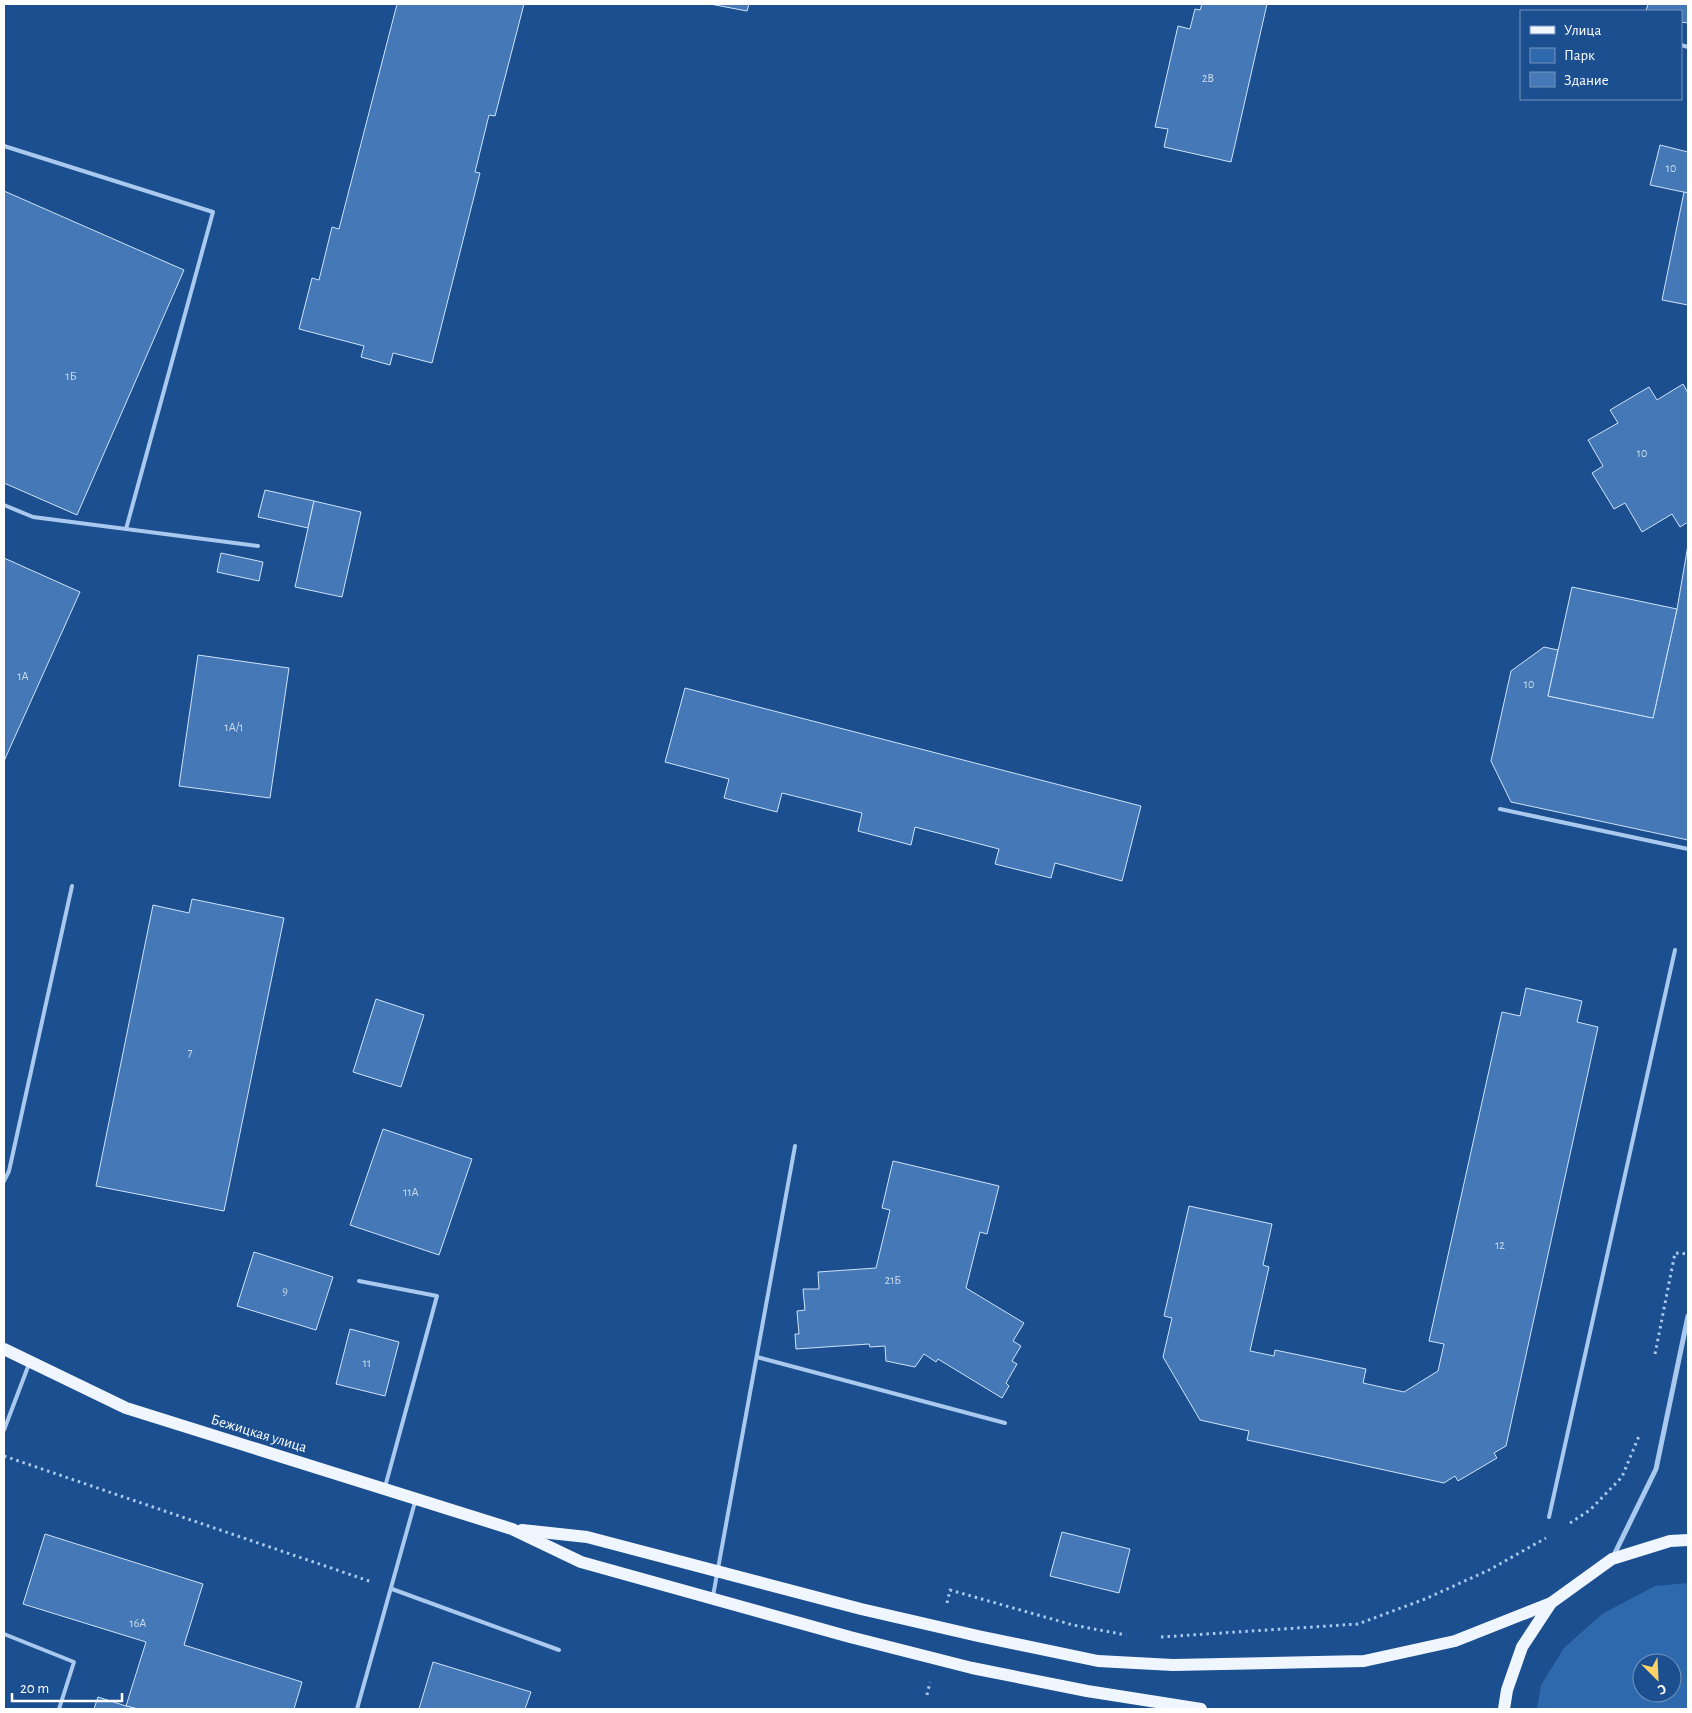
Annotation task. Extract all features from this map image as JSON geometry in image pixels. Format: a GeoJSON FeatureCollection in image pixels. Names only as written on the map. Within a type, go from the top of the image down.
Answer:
{"type":"FeatureCollection","features":[{"type":"Feature","properties":{"kind":"main road","name":"Бежицкая улица"},"geometry":{"type":"LineString","coordinates":[[4,1348],[126,1408],[512,1529]]}},
{"type":"Feature","properties":{"kind":"main road"},"geometry":{"type":"LineString","coordinates":[[512,1529],[588,1537],[860,1609],[1098,1661],[1173,1665],[1364,1661],[1455,1641],[1551,1603],[1612,1559],[1670,1540],[1688,1540]]}},
{"type":"Feature","properties":{"kind":"main road"},"geometry":{"type":"LineString","coordinates":[[512,1529],[581,1562],[850,1637],[972,1668],[1087,1692],[1201,1709]]}},
{"type":"Feature","properties":{"kind":"main road"},"geometry":{"type":"LineString","coordinates":[[1504,1709],[1507,1690],[1522,1647],[1551,1603]]}},
{"type":"Feature","properties":{"kind":"street"},"geometry":{"type":"LineString","coordinates":[[1612,1559],[1656,1469],[1688,1316]]}},
{"type":"Feature","properties":{"kind":"lane"},"geometry":{"type":"LineString","coordinates":[[4,146],[213,212],[126,529]]}},
{"type":"Feature","properties":{"kind":"lane"},"geometry":{"type":"LineString","coordinates":[[4,505],[33,517],[258,546]]}},
{"type":"Feature","properties":{"kind":"lane"},"geometry":{"type":"LineString","coordinates":[[1500,809],[1688,850]]}},
{"type":"Feature","properties":{"kind":"lane"},"geometry":{"type":"LineString","coordinates":[[4,1181],[9,1171],[72,886]]}},
{"type":"Feature","properties":{"kind":"lane"},"geometry":{"type":"LineString","coordinates":[[1549,1517],[1675,950]]}},
{"type":"Feature","properties":{"kind":"lane"},"geometry":{"type":"LineString","coordinates":[[712,1598],[796,1146]]}},
{"type":"Feature","properties":{"kind":"lane"},"geometry":{"type":"LineString","coordinates":[[358,1281],[437,1296],[385,1489]]}},
{"type":"Feature","properties":{"kind":"lane"},"geometry":{"type":"LineString","coordinates":[[757,1357],[1006,1423]]}},
{"type":"Feature","properties":{"kind":"lane"},"geometry":{"type":"LineString","coordinates":[[4,1430],[30,1362]]}},
{"type":"Feature","properties":{"kind":"lane"},"geometry":{"type":"LineString","coordinates":[[357,1709],[416,1499]]}},
{"type":"Feature","properties":{"kind":"lane"},"geometry":{"type":"LineString","coordinates":[[392,1589],[559,1650]]}},
{"type":"Feature","properties":{"kind":"lane"},"geometry":{"type":"LineString","coordinates":[[4,1634],[74,1662],[59,1709]]}},
{"type":"Feature","properties":{"kind":"path"},"geometry":{"type":"LineString","coordinates":[[1655,1356],[1675,1253],[1688,1254]]}},
{"type":"Feature","properties":{"kind":"path"},"geometry":{"type":"LineString","coordinates":[[1568,1524],[1590,1510],[1622,1477],[1640,1432]]}},
{"type":"Feature","properties":{"kind":"path"},"geometry":{"type":"LineString","coordinates":[[4,1456],[392,1589]]}},
{"type":"Feature","properties":{"kind":"path"},"geometry":{"type":"LineString","coordinates":[[1153,1637],[1358,1624],[1425,1599],[1490,1570],[1553,1534]]}},
{"type":"Feature","properties":{"kind":"path"},"geometry":{"type":"LineString","coordinates":[[942,1628],[950,1590],[1073,1624],[1134,1636]]}},
{"type":"Feature","properties":{"kind":"path"},"geometry":{"type":"LineString","coordinates":[[927,1695],[935,1659]]}},
{"type":"Feature","properties":{"kind":"green space"},"geometry":{"type":"Polygon","coordinates":[[[1688,1583],[1688,1709],[1537,1709],[1541,1685],[1564,1648],[1602,1614],[1655,1586],[1688,1583]]]}},
{"type":"Feature","properties":{"kind":"building"},"geometry":{"type":"Polygon","coordinates":[[[397,4],[524,4],[495,116],[489,115],[475,172],[480,173],[432,363],[393,353],[390,365],[361,357],[364,346],[299,329],[312,278],[319,280],[332,227],[339,229],[397,4]]]}},
{"type":"Feature","properties":{"kind":"building"},"geometry":{"type":"Polygon","coordinates":[[[710,4],[749,4],[747,11],[710,4]]]}},
{"type":"Feature","properties":{"kind":"building"},"geometry":{"type":"Polygon","coordinates":[[[1202,4],[1267,4],[1231,162],[1164,147],[1168,129],[1155,127],[1178,26],[1190,29],[1195,9],[1200,10],[1202,4]]]}},
{"type":"Feature","properties":{"kind":"building"},"geometry":{"type":"Polygon","coordinates":[[[1648,4],[1688,4],[1688,23],[1682,22],[1682,10],[1646,10],[1648,4]]]}},
{"type":"Feature","properties":{"kind":"building"},"geometry":{"type":"Polygon","coordinates":[[[1660,145],[1688,152],[1688,193],[1650,185],[1660,145]]]}},
{"type":"Feature","properties":{"kind":"building"},"geometry":{"type":"Polygon","coordinates":[[[4,191],[184,270],[77,515],[4,483],[4,191]]]}},
{"type":"Feature","properties":{"kind":"building"},"geometry":{"type":"Polygon","coordinates":[[[1684,192],[1688,193],[1688,305],[1662,300],[1684,192]]]}},
{"type":"Feature","properties":{"kind":"building"},"geometry":{"type":"Polygon","coordinates":[[[1683,384],[1688,393],[1688,522],[1680,527],[1672,514],[1642,532],[1625,503],[1614,509],[1592,473],[1603,466],[1588,440],[1618,423],[1610,410],[1649,387],[1657,400],[1683,384]]]}},
{"type":"Feature","properties":{"kind":"building"},"geometry":{"type":"Polygon","coordinates":[[[265,490],[314,501],[308,528],[258,517],[265,490]]]}},
{"type":"Feature","properties":{"kind":"building"},"geometry":{"type":"Polygon","coordinates":[[[314,501],[361,512],[342,597],[295,587],[314,501]]]}},
{"type":"Feature","properties":{"kind":"building"},"geometry":{"type":"Polygon","coordinates":[[[1688,545],[1688,840],[1511,802],[1491,761],[1511,671],[1544,647],[1558,650],[1548,696],[1653,718],[1677,609],[1688,545]]]}},
{"type":"Feature","properties":{"kind":"building"},"geometry":{"type":"Polygon","coordinates":[[[221,553],[263,562],[259,581],[217,572],[221,553]]]}},
{"type":"Feature","properties":{"kind":"building"},"geometry":{"type":"Polygon","coordinates":[[[4,558],[80,592],[4,761],[4,558]]]}},
{"type":"Feature","properties":{"kind":"building"},"geometry":{"type":"Polygon","coordinates":[[[1572,587],[1677,609],[1653,718],[1548,696],[1572,587]]]}},
{"type":"Feature","properties":{"kind":"building"},"geometry":{"type":"Polygon","coordinates":[[[198,655],[289,668],[270,798],[179,786],[198,655]]]}},
{"type":"Feature","properties":{"kind":"building"},"geometry":{"type":"Polygon","coordinates":[[[685,688],[1141,806],[1122,881],[1055,863],[1051,878],[995,864],[999,849],[915,827],[911,845],[858,831],[862,813],[782,793],[777,812],[724,798],[729,779],[665,762],[685,688]]]}},
{"type":"Feature","properties":{"kind":"building"},"geometry":{"type":"Polygon","coordinates":[[[192,899],[284,918],[224,1211],[96,1186],[153,905],[189,913],[192,899]]]}},
{"type":"Feature","properties":{"kind":"building"},"geometry":{"type":"Polygon","coordinates":[[[1526,988],[1582,1001],[1577,1022],[1598,1027],[1506,1446],[1494,1453],[1497,1458],[1458,1481],[1455,1476],[1444,1483],[1247,1440],[1249,1431],[1200,1420],[1163,1357],[1172,1318],[1164,1316],[1189,1206],[1272,1224],[1263,1265],[1269,1267],[1250,1351],[1274,1356],[1275,1350],[1366,1369],[1363,1383],[1404,1392],[1438,1371],[1444,1344],[1429,1341],[1502,1012],[1520,1016],[1526,988]]]}},
{"type":"Feature","properties":{"kind":"building"},"geometry":{"type":"Polygon","coordinates":[[[376,999],[424,1015],[401,1087],[353,1072],[376,999]]]}},
{"type":"Feature","properties":{"kind":"building"},"geometry":{"type":"Polygon","coordinates":[[[383,1129],[472,1159],[439,1255],[350,1225],[383,1129]]]}},
{"type":"Feature","properties":{"kind":"building"},"geometry":{"type":"Polygon","coordinates":[[[893,1161],[999,1186],[987,1234],[980,1232],[966,1288],[1024,1323],[1013,1341],[1021,1346],[1012,1361],[1017,1364],[1006,1383],[1009,1386],[1002,1398],[938,1359],[936,1362],[924,1354],[915,1367],[886,1361],[885,1346],[870,1347],[869,1344],[796,1349],[795,1334],[799,1334],[797,1311],[805,1310],[803,1289],[819,1289],[818,1272],[876,1268],[890,1210],[882,1208],[893,1161]]]}},
{"type":"Feature","properties":{"kind":"building"},"geometry":{"type":"Polygon","coordinates":[[[254,1252],[333,1277],[316,1330],[237,1306],[254,1252]]]}},
{"type":"Feature","properties":{"kind":"building"},"geometry":{"type":"Polygon","coordinates":[[[350,1329],[399,1342],[385,1396],[336,1384],[350,1329]]]}},
{"type":"Feature","properties":{"kind":"building"},"geometry":{"type":"Polygon","coordinates":[[[1062,1532],[1130,1549],[1119,1593],[1050,1576],[1062,1532]]]}},
{"type":"Feature","properties":{"kind":"building"},"geometry":{"type":"Polygon","coordinates":[[[45,1534],[203,1584],[184,1645],[302,1682],[294,1709],[138,1709],[126,1706],[146,1642],[23,1604],[45,1534]]]}},
{"type":"Feature","properties":{"kind":"building"},"geometry":{"type":"Polygon","coordinates":[[[433,1662],[531,1692],[525,1709],[419,1709],[433,1662]]]}},
{"type":"Feature","properties":{"kind":"building"},"geometry":{"type":"Polygon","coordinates":[[[98,1697],[126,1706],[138,1709],[94,1709],[98,1697]]]}}]}
